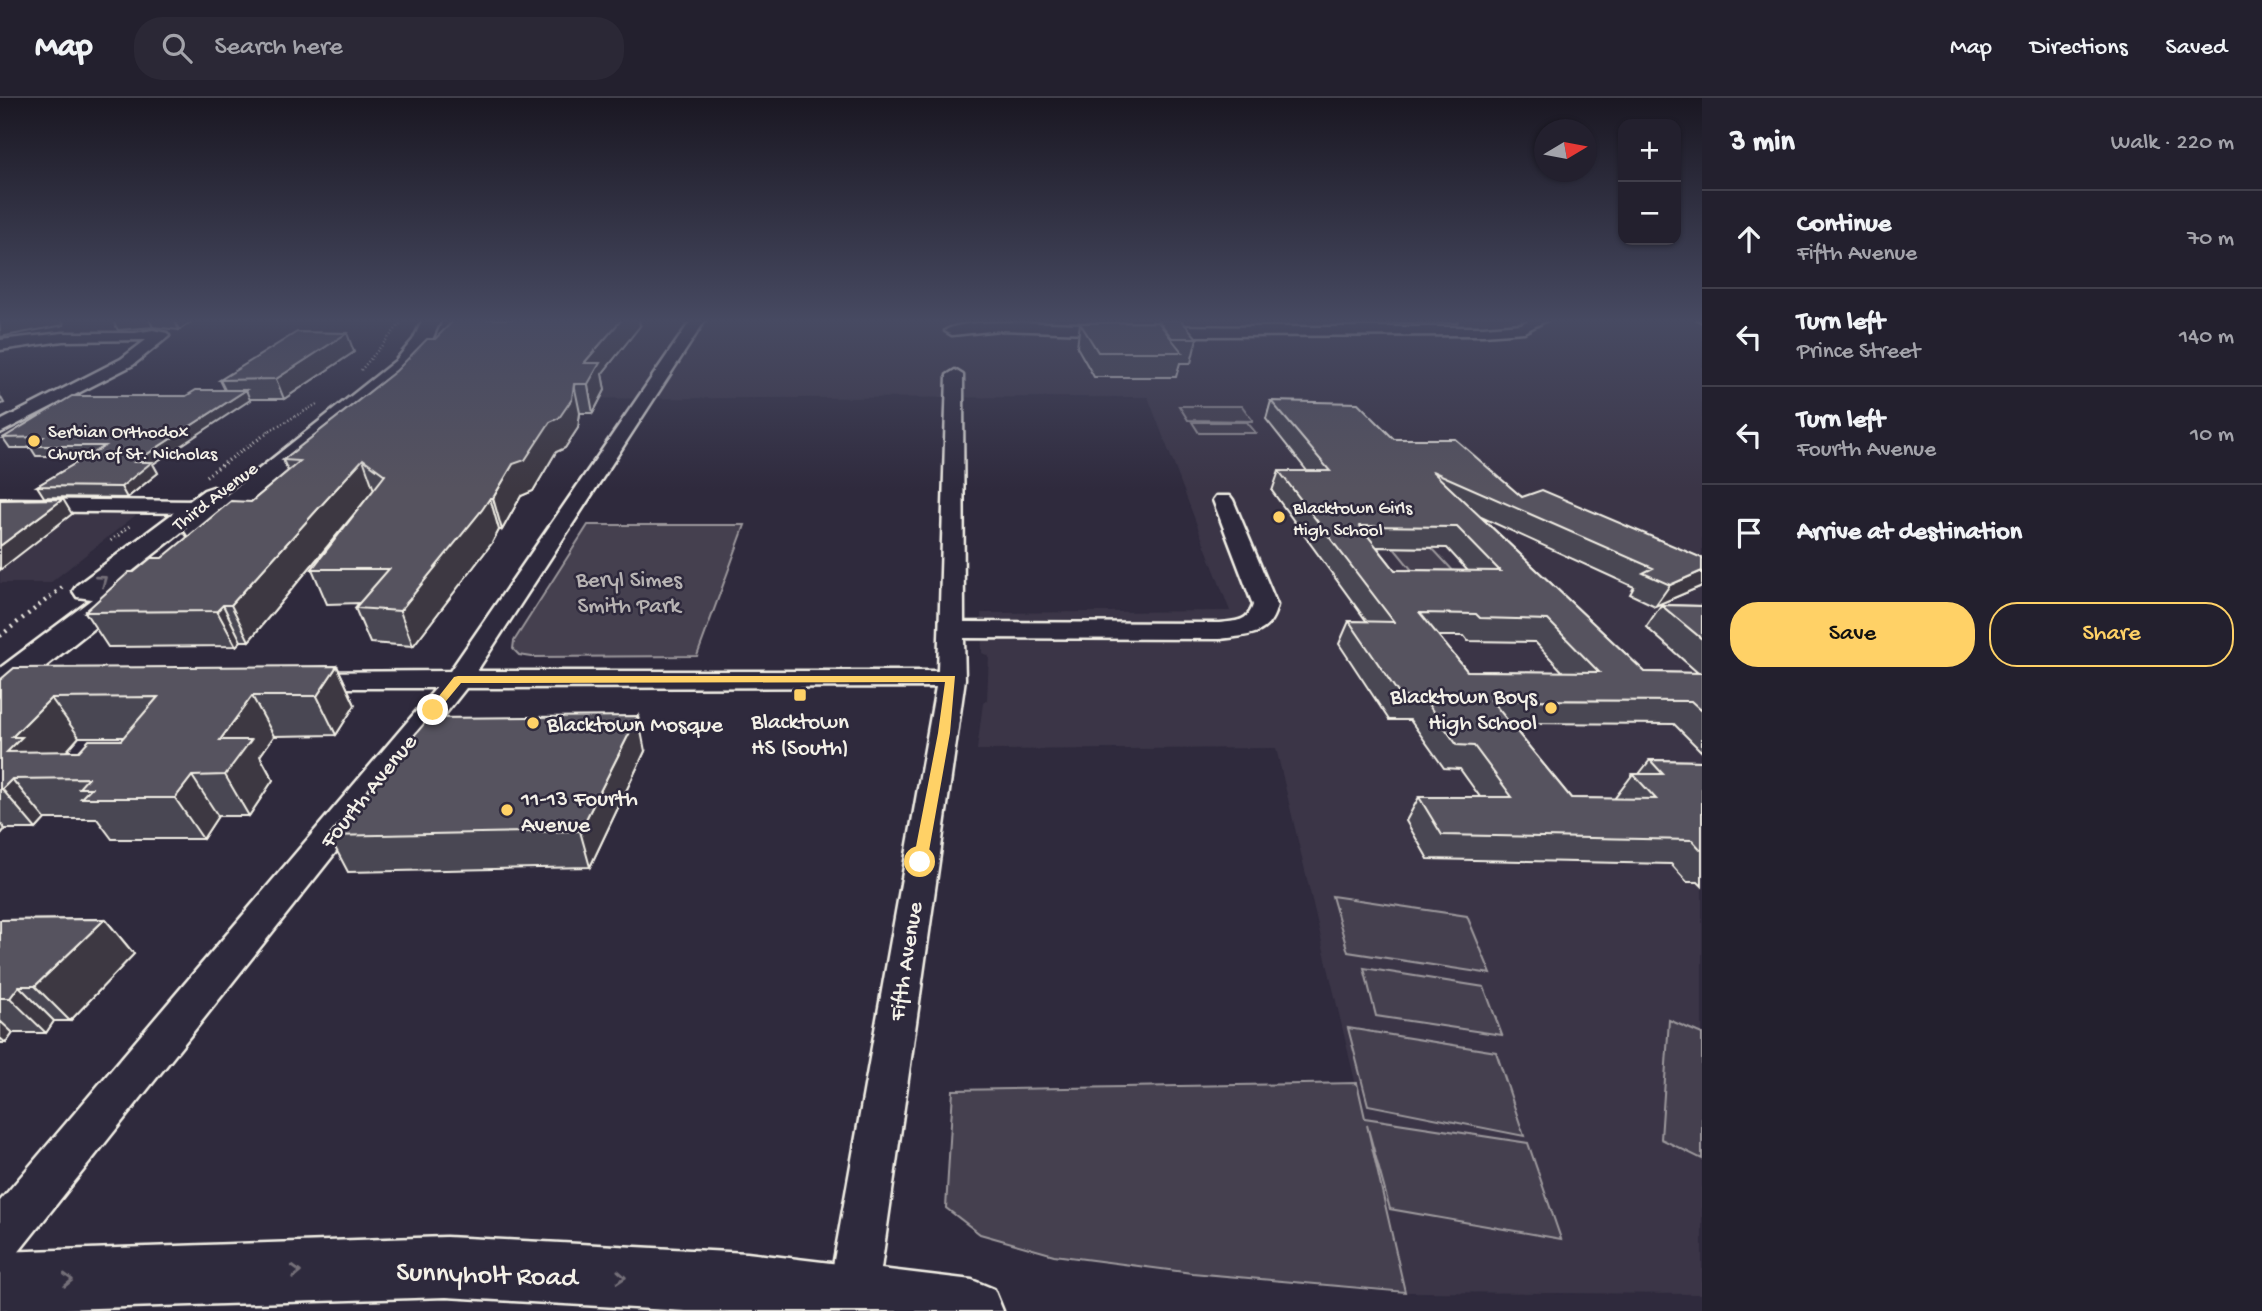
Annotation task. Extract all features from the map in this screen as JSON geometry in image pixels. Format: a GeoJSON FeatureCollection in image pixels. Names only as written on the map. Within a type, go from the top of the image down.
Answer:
{"type":"FeatureCollection","features":[{"type":"Feature","properties":{"kind":"main road","name":"Third Avenue"},"geometry":{"type":"LineString","coordinates":[[1,676],[206,513],[371,376]]}},
{"type":"Feature","properties":{"kind":"main road","name":"Third Avenue"},"geometry":{"type":"LineString","coordinates":[[206,513],[388,376]]}},
{"type":"Feature","properties":{"kind":"main road","name":"Sunnyholt Road"},"geometry":{"type":"LineString","coordinates":[[0,1282],[446,1267],[727,1283],[851,1303],[972,1311]]}},
{"type":"Feature","properties":{"kind":"street"},"geometry":{"type":"LineString","coordinates":[[0,428],[101,376]]}},
{"type":"Feature","properties":{"kind":"street","name":"Fourth Avenue"},"geometry":{"type":"LineString","coordinates":[[0,1237],[458,680],[661,376]]}},
{"type":"Feature","properties":{"kind":"street","name":"Fifth Avenue"},"geometry":{"type":"LineString","coordinates":[[851,1303],[951,679],[956,376]]}},
{"type":"Feature","properties":{"kind":"street"},"geometry":{"type":"LineString","coordinates":[[951,630],[1220,631],[1250,627],[1262,618],[1265,605],[1223,500]]}},
{"type":"Feature","properties":{"kind":"street"},"geometry":{"type":"LineString","coordinates":[[0,505],[206,513]]}},
{"type":"Feature","properties":{"kind":"street"},"geometry":{"type":"LineString","coordinates":[[1,676],[45,680]]}},
{"type":"Feature","properties":{"kind":"street"},"geometry":{"type":"LineString","coordinates":[[279,680],[951,679]]}},
{"type":"Feature","properties":{"kind":"shaded area"},"geometry":{"type":"Polygon","coordinates":[[[436,376],[1702,376],[1702,1294],[1405,1292],[1276,748],[977,750],[983,703],[987,700],[989,656],[982,653],[981,613],[1230,611],[1148,397],[385,399],[436,376]]]}},
{"type":"Feature","properties":{"kind":"shaded area"},"geometry":{"type":"Polygon","coordinates":[[[0,507],[142,510],[50,583],[0,583],[0,507]]]}},
{"type":"Feature","properties":{"kind":"green space"},"geometry":{"type":"Polygon","coordinates":[[[1179,406],[1242,406],[1253,421],[1188,420],[1179,406]]]}},
{"type":"Feature","properties":{"kind":"green space"},"geometry":{"type":"Polygon","coordinates":[[[1192,422],[1247,422],[1256,433],[1199,433],[1192,422]]]}},
{"type":"Feature","properties":{"kind":"green space","name":"Beryl Simes Smith Park"},"geometry":{"type":"Polygon","coordinates":[[[588,525],[745,525],[697,656],[532,657],[519,655],[513,649],[514,641],[588,525]]]}},
{"type":"Feature","properties":{"kind":"green space"},"geometry":{"type":"Polygon","coordinates":[[[1393,547],[1432,548],[1472,591],[1429,591],[1393,547]]]}},
{"type":"Feature","properties":{"kind":"green space"},"geometry":{"type":"Polygon","coordinates":[[[1332,896],[1467,916],[1491,974],[1348,952],[1332,896]]]}},
{"type":"Feature","properties":{"kind":"green space"},"geometry":{"type":"Polygon","coordinates":[[[1364,968],[1484,987],[1502,1035],[1376,1016],[1364,968]]]}},
{"type":"Feature","properties":{"kind":"green space"},"geometry":{"type":"Polygon","coordinates":[[[1669,1020],[1702,1034],[1702,1159],[1661,1139],[1669,1020]]]}},
{"type":"Feature","properties":{"kind":"green space"},"geometry":{"type":"Polygon","coordinates":[[[1348,1028],[1496,1052],[1524,1136],[1368,1105],[1348,1028]]]}},
{"type":"Feature","properties":{"kind":"green space"},"geometry":{"type":"Polygon","coordinates":[[[1357,1083],[1365,1118],[1528,1143],[1561,1239],[1390,1209],[1367,1125],[1405,1292],[1192,1273],[1054,1255],[980,1234],[946,1208],[953,1090],[1357,1083]]]}},
{"type":"Feature","properties":{"kind":"building"},"geometry":{"type":"Polygon","coordinates":[[[227,376],[281,376],[276,379],[220,380],[227,376]]]}},
{"type":"Feature","properties":{"kind":"building"},"geometry":{"type":"Polygon","coordinates":[[[390,376],[593,376],[588,384],[574,384],[572,399],[559,418],[550,422],[525,460],[513,464],[493,498],[490,498],[400,611],[355,608],[389,569],[312,569],[385,475],[363,459],[231,605],[223,605],[217,611],[85,612],[129,572],[134,572],[151,558],[162,558],[231,501],[251,502],[300,461],[283,460],[390,376]]]}},
{"type":"Feature","properties":{"kind":"building"},"geometry":{"type":"Polygon","coordinates":[[[196,390],[246,390],[135,462],[152,462],[121,487],[37,486],[105,446],[30,446],[43,437],[3,438],[72,396],[186,396],[196,390]]]}},
{"type":"Feature","properties":{"kind":"building"},"geometry":{"type":"Polygon","coordinates":[[[1271,401],[1358,403],[1394,439],[1455,439],[1522,497],[1542,490],[1702,558],[1702,571],[1670,585],[1643,573],[1653,568],[1432,471],[1645,672],[1702,673],[1702,711],[1691,701],[1491,700],[1571,798],[1656,799],[1633,774],[1663,774],[1650,760],[1702,761],[1702,851],[1692,840],[1442,835],[1419,797],[1512,797],[1474,746],[1457,745],[1422,696],[1401,697],[1349,621],[1394,622],[1279,471],[1330,471],[1271,401]],[[1360,526],[1395,570],[1500,571],[1457,527],[1360,526]],[[1420,613],[1467,671],[1599,672],[1548,620],[1420,613]]]}},
{"type":"Feature","properties":{"kind":"building"},"geometry":{"type":"Polygon","coordinates":[[[63,499],[0,546],[0,500],[63,499]]]}},
{"type":"Feature","properties":{"kind":"building"},"geometry":{"type":"Polygon","coordinates":[[[1661,605],[1702,606],[1702,639],[1661,605]]]}},
{"type":"Feature","properties":{"kind":"building"},"geometry":{"type":"Polygon","coordinates":[[[337,666],[317,696],[252,696],[220,740],[251,740],[225,775],[192,776],[175,798],[81,798],[91,788],[79,788],[88,778],[12,779],[0,789],[0,680],[14,668],[337,666]],[[158,697],[51,698],[12,737],[22,737],[7,752],[79,751],[89,740],[121,740],[158,697]]]}},
{"type":"Feature","properties":{"kind":"building"},"geometry":{"type":"Polygon","coordinates":[[[638,716],[580,831],[329,836],[429,718],[638,716]]]}},
{"type":"Feature","properties":{"kind":"building"},"geometry":{"type":"Polygon","coordinates":[[[105,919],[35,986],[19,986],[10,998],[0,998],[0,920],[105,919]]]}},
{"type":"Feature","properties":{"kind":"place","name":"Serbian Orthodox Church of St. Nicholas"},"geometry":{"type":"Point","coordinates":[34,441]}},
{"type":"Feature","properties":{"kind":"place","name":"Blacktown Girls High School"},"geometry":{"type":"Point","coordinates":[1279,517]}},
{"type":"Feature","properties":{"kind":"place","name":"Blacktown HS (South)"},"geometry":{"type":"Point","coordinates":[800,695]}},
{"type":"Feature","properties":{"kind":"place","name":"Blacktown Boys High School"},"geometry":{"type":"Point","coordinates":[1551,708]}},
{"type":"Feature","properties":{"kind":"place","name":"Blacktown Mosque"},"geometry":{"type":"Point","coordinates":[533,723]}},
{"type":"Feature","properties":{"kind":"place","name":"11-13 Fourth Avenue"},"geometry":{"type":"Point","coordinates":[507,810]}},
{"type":"Feature","properties":{"kind":"route"},"geometry":{"type":"LineString","coordinates":[[433,710],[458,680],[951,679],[944,733],[920,862]]}}]}
